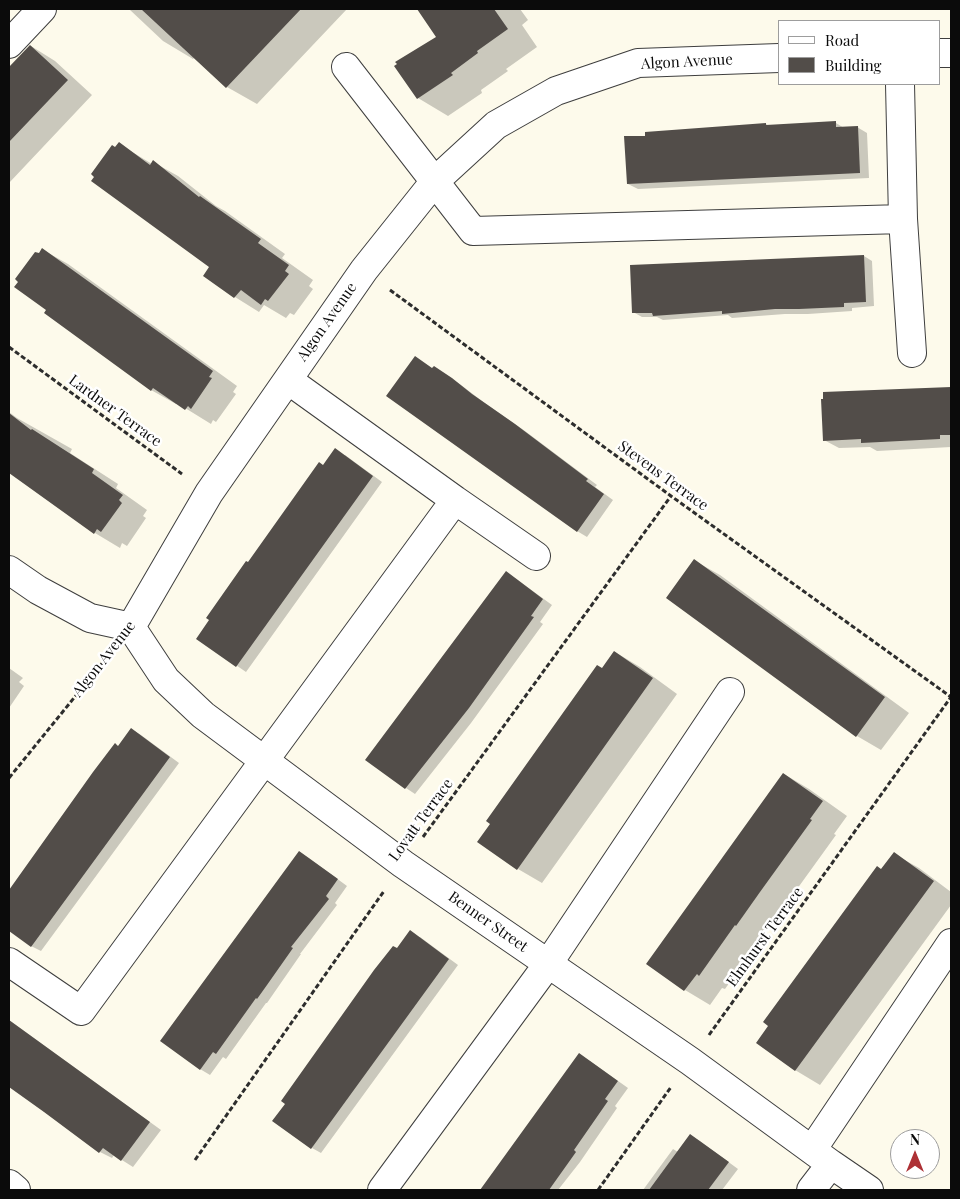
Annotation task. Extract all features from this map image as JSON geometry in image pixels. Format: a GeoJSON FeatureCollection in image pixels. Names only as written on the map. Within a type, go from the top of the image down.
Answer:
{"type":"FeatureCollection","features":[{"type":"Feature","properties":{"kind":"street"},"geometry":{"type":"LineString","coordinates":[[9,44],[42,9]]}},
{"type":"Feature","properties":{"kind":"street","name":"Algon Avenue"},"geometry":{"type":"LineString","coordinates":[[131,627],[209,493],[364,270],[435,181],[496,125],[556,91],[638,63],[778,58]]}},
{"type":"Feature","properties":{"kind":"street"},"geometry":{"type":"LineString","coordinates":[[346,67],[473,231],[903,219]]}},
{"type":"Feature","properties":{"kind":"street"},"geometry":{"type":"LineString","coordinates":[[900,85],[903,219],[912,353]]}},
{"type":"Feature","properties":{"kind":"street"},"geometry":{"type":"LineString","coordinates":[[288,380],[536,556]]}},
{"type":"Feature","properties":{"kind":"street"},"geometry":{"type":"LineString","coordinates":[[9,962],[81,1011],[455,500]]}},
{"type":"Feature","properties":{"kind":"street"},"geometry":{"type":"LineString","coordinates":[[9,570],[38,590],[90,618],[131,627]]}},
{"type":"Feature","properties":{"kind":"street","name":"Benner Street"},"geometry":{"type":"LineString","coordinates":[[131,627],[166,680],[203,715],[403,864],[690,1062],[869,1190]]}},
{"type":"Feature","properties":{"kind":"street"},"geometry":{"type":"LineString","coordinates":[[382,1190],[548,964],[730,692]]}},
{"type":"Feature","properties":{"kind":"street"},"geometry":{"type":"LineString","coordinates":[[811,1190],[821,1157],[951,943]]}},
{"type":"Feature","properties":{"kind":"street"},"geometry":{"type":"LineString","coordinates":[[9,1184],[16,1190]]}},
{"type":"Feature","properties":{"kind":"path","name":"Stevens Terrace"},"geometry":{"type":"LineString","coordinates":[[364,270],[671,496],[951,697]]}},
{"type":"Feature","properties":{"kind":"path","name":"Lardner Terrace"},"geometry":{"type":"LineString","coordinates":[[9,347],[209,493]]}},
{"type":"Feature","properties":{"kind":"path","name":"Lovatt Terrace"},"geometry":{"type":"LineString","coordinates":[[195,1160],[403,864],[671,496]]}},
{"type":"Feature","properties":{"kind":"path","name":"Algon Avenue"},"geometry":{"type":"LineString","coordinates":[[9,778],[131,627]]}},
{"type":"Feature","properties":{"kind":"path","name":"Elmhurst Terrace"},"geometry":{"type":"LineString","coordinates":[[598,1190],[951,697]]}},
{"type":"Feature","properties":{"kind":"building"},"geometry":{"type":"Polygon","coordinates":[[[141,9],[301,9],[226,88],[141,9]]]}},
{"type":"Feature","properties":{"kind":"building"},"geometry":{"type":"Polygon","coordinates":[[[417,9],[494,9],[508,29],[477,51],[478,53],[451,73],[453,75],[417,99],[394,66],[397,64],[395,62],[436,37],[417,9]]]}},
{"type":"Feature","properties":{"kind":"building"},"geometry":{"type":"Polygon","coordinates":[[[30,45],[68,80],[9,142],[9,67],[30,45]]]}},
{"type":"Feature","properties":{"kind":"building"},"geometry":{"type":"Polygon","coordinates":[[[836,121],[836,127],[858,126],[860,173],[627,184],[624,136],[645,136],[645,132],[766,123],[766,125],[836,121]]]}},
{"type":"Feature","properties":{"kind":"building"},"geometry":{"type":"Polygon","coordinates":[[[119,142],[150,165],[153,160],[199,197],[261,239],[258,243],[289,265],[285,271],[289,274],[268,301],[265,299],[261,305],[241,290],[234,298],[203,276],[209,267],[91,181],[94,177],[91,174],[112,145],[115,147],[119,142]]]}},
{"type":"Feature","properties":{"kind":"building"},"geometry":{"type":"Polygon","coordinates":[[[42,248],[213,371],[209,377],[212,378],[191,409],[188,406],[185,410],[153,388],[151,391],[44,313],[46,310],[14,287],[18,282],[15,279],[35,252],[39,253],[42,248]]]}},
{"type":"Feature","properties":{"kind":"building"},"geometry":{"type":"Polygon","coordinates":[[[864,255],[866,302],[844,303],[844,307],[775,309],[722,314],[722,311],[653,316],[652,313],[632,313],[630,265],[864,255]]]}},
{"type":"Feature","properties":{"kind":"building"},"geometry":{"type":"Polygon","coordinates":[[[415,356],[432,368],[434,366],[452,378],[515,424],[588,479],[586,481],[604,494],[577,532],[386,396],[415,356]]]}},
{"type":"Feature","properties":{"kind":"building"},"geometry":{"type":"Polygon","coordinates":[[[951,387],[951,435],[940,435],[940,439],[861,443],[861,439],[823,441],[821,399],[823,399],[823,392],[951,387]]]}},
{"type":"Feature","properties":{"kind":"building"},"geometry":{"type":"Polygon","coordinates":[[[9,413],[31,430],[94,469],[92,473],[123,495],[119,500],[122,503],[101,532],[97,529],[94,534],[9,473],[9,413]]]}},
{"type":"Feature","properties":{"kind":"building"},"geometry":{"type":"Polygon","coordinates":[[[335,448],[373,476],[236,667],[196,639],[209,620],[206,618],[246,561],[248,562],[319,462],[323,465],[335,448]]]}},
{"type":"Feature","properties":{"kind":"building"},"geometry":{"type":"Polygon","coordinates":[[[694,559],[885,697],[856,737],[666,598],[694,559]]]}},
{"type":"Feature","properties":{"kind":"building"},"geometry":{"type":"Polygon","coordinates":[[[506,571],[543,599],[531,616],[534,617],[469,708],[405,789],[365,760],[506,571]]]}},
{"type":"Feature","properties":{"kind":"building"},"geometry":{"type":"Polygon","coordinates":[[[614,651],[653,678],[517,870],[477,842],[490,824],[486,821],[597,665],[602,668],[614,651]]]}},
{"type":"Feature","properties":{"kind":"building"},"geometry":{"type":"Polygon","coordinates":[[[131,728],[170,757],[31,947],[9,931],[9,890],[93,772],[115,743],[118,746],[131,728]]]}},
{"type":"Feature","properties":{"kind":"building"},"geometry":{"type":"Polygon","coordinates":[[[783,773],[823,801],[810,819],[812,820],[736,926],[699,976],[697,974],[684,991],[646,964],[783,773]]]}},
{"type":"Feature","properties":{"kind":"building"},"geometry":{"type":"Polygon","coordinates":[[[299,851],[338,879],[326,896],[329,899],[291,947],[293,948],[216,1054],[213,1052],[200,1070],[160,1041],[299,851]]]}},
{"type":"Feature","properties":{"kind":"building"},"geometry":{"type":"Polygon","coordinates":[[[894,852],[934,881],[795,1071],[756,1043],[768,1026],[763,1022],[877,866],[881,869],[894,852]]]}},
{"type":"Feature","properties":{"kind":"building"},"geometry":{"type":"Polygon","coordinates":[[[410,930],[449,959],[311,1149],[272,1121],[285,1104],[281,1101],[374,970],[393,946],[397,948],[410,930]]]}},
{"type":"Feature","properties":{"kind":"building"},"geometry":{"type":"Polygon","coordinates":[[[9,1020],[150,1122],[121,1161],[103,1148],[99,1153],[9,1087],[9,1020]]]}},
{"type":"Feature","properties":{"kind":"building"},"geometry":{"type":"Polygon","coordinates":[[[579,1053],[618,1081],[605,1099],[608,1101],[574,1150],[576,1152],[549,1190],[480,1190],[579,1053]]]}},
{"type":"Feature","properties":{"kind":"building"},"geometry":{"type":"Polygon","coordinates":[[[690,1134],[729,1162],[708,1190],[649,1190],[690,1134]]]}}]}
